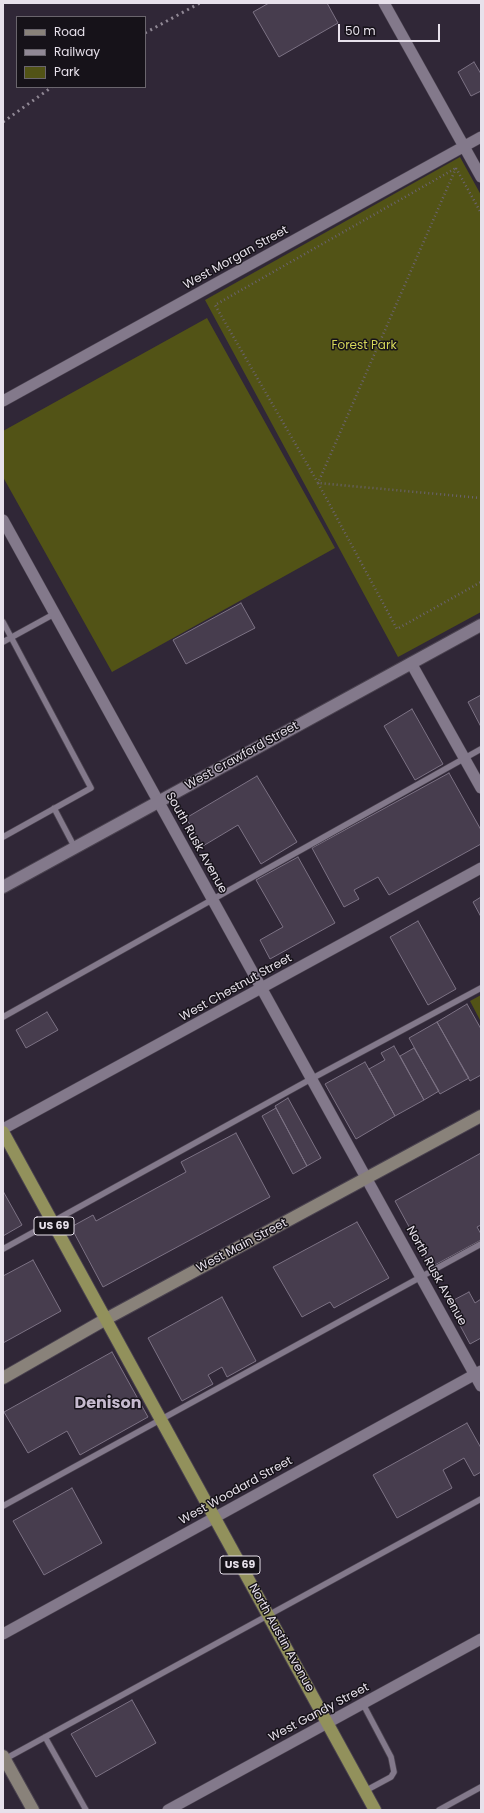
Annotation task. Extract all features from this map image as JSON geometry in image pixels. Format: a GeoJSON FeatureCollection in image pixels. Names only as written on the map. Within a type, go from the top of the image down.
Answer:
{"type":"FeatureCollection","features":[{"type":"Feature","properties":{"kind":"highway","name":"US 69"},"geometry":{"type":"LineString","coordinates":[[3,1131],[106,1320]]}},
{"type":"Feature","properties":{"kind":"highway","name":"North Austin Avenue"},"geometry":{"type":"LineString","coordinates":[[106,1320],[375,1810]]}},
{"type":"Feature","properties":{"kind":"main road","name":"West Main Street"},"geometry":{"type":"LineString","coordinates":[[3,1378],[106,1320],[481,1116]]}},
{"type":"Feature","properties":{"kind":"main road"},"geometry":{"type":"LineString","coordinates":[[4,1758],[33,1810]]}},
{"type":"Feature","properties":{"kind":"street"},"geometry":{"type":"LineString","coordinates":[[384,3],[481,177]]}},
{"type":"Feature","properties":{"kind":"street","name":"West Morgan Street"},"geometry":{"type":"LineString","coordinates":[[3,401],[481,138]]}},
{"type":"Feature","properties":{"kind":"street","name":"South Rusk Avenue"},"geometry":{"type":"LineString","coordinates":[[3,520],[367,1179]]}},
{"type":"Feature","properties":{"kind":"street","name":"West Crawford Street"},"geometry":{"type":"LineString","coordinates":[[3,887],[481,625]]}},
{"type":"Feature","properties":{"kind":"street"},"geometry":{"type":"LineString","coordinates":[[411,663],[481,788]]}},
{"type":"Feature","properties":{"kind":"street","name":"West Chestnut Street"},"geometry":{"type":"LineString","coordinates":[[3,1131],[481,868]]}},
{"type":"Feature","properties":{"kind":"street","name":"North Rusk Avenue"},"geometry":{"type":"LineString","coordinates":[[367,1179],[421,1276],[478,1373],[481,1386]]}},
{"type":"Feature","properties":{"kind":"street","name":"West Woodard Street"},"geometry":{"type":"LineString","coordinates":[[3,1634],[478,1373]]}},
{"type":"Feature","properties":{"kind":"street","name":"West Gandy Street"},"geometry":{"type":"LineString","coordinates":[[168,1810],[481,1638]]}},
{"type":"Feature","properties":{"kind":"lane"},"geometry":{"type":"LineString","coordinates":[[3,642],[54,614]]}},
{"type":"Feature","properties":{"kind":"lane"},"geometry":{"type":"LineString","coordinates":[[3,622],[91,788],[3,837]]}},
{"type":"Feature","properties":{"kind":"lane"},"geometry":{"type":"LineString","coordinates":[[3,1017],[481,749]]}},
{"type":"Feature","properties":{"kind":"lane"},"geometry":{"type":"LineString","coordinates":[[54,808],[75,848]]}},
{"type":"Feature","properties":{"kind":"lane"},"geometry":{"type":"LineString","coordinates":[[3,1249],[311,1079],[481,988]]}},
{"type":"Feature","properties":{"kind":"lane"},"geometry":{"type":"LineString","coordinates":[[3,1506],[481,1244]]}},
{"type":"Feature","properties":{"kind":"lane"},"geometry":{"type":"LineString","coordinates":[[4,1758],[481,1499]]}},
{"type":"Feature","properties":{"kind":"lane"},"geometry":{"type":"LineString","coordinates":[[363,1704],[391,1757],[394,1772],[391,1777],[365,1792]]}},
{"type":"Feature","properties":{"kind":"lane"},"geometry":{"type":"LineString","coordinates":[[45,1737],[86,1810]]}},
{"type":"Feature","properties":{"kind":"lane"},"geometry":{"type":"LineString","coordinates":[[439,1810],[481,1787]]}},
{"type":"Feature","properties":{"kind":"path"},"geometry":{"type":"LineString","coordinates":[[456,168],[481,213]]}},
{"type":"Feature","properties":{"kind":"path"},"geometry":{"type":"LineString","coordinates":[[456,168],[215,305],[318,483],[397,629],[481,582]]}},
{"type":"Feature","properties":{"kind":"path"},"geometry":{"type":"LineString","coordinates":[[318,483],[456,168]]}},
{"type":"Feature","properties":{"kind":"path"},"geometry":{"type":"LineString","coordinates":[[318,483],[481,498]]}},
{"type":"Feature","properties":{"kind":"green space","name":"Forest Park"},"geometry":{"type":"Polygon","coordinates":[[[460,157],[481,195],[481,612],[398,657],[205,300],[460,157]]]}},
{"type":"Feature","properties":{"kind":"green space"},"geometry":{"type":"Polygon","coordinates":[[[207,318],[335,548],[112,672],[3,477],[3,431],[207,318]]]}},
{"type":"Feature","properties":{"kind":"green space"},"geometry":{"type":"Polygon","coordinates":[[[481,995],[481,1022],[470,1001],[481,995]]]}},
{"type":"Feature","properties":{"kind":"building"},"geometry":{"type":"Polygon","coordinates":[[[269,3],[327,3],[338,23],[279,57],[253,12],[269,3]]]}},
{"type":"Feature","properties":{"kind":"building"},"geometry":{"type":"Polygon","coordinates":[[[474,62],[481,74],[481,91],[471,96],[458,72],[474,62]]]}},
{"type":"Feature","properties":{"kind":"building"},"geometry":{"type":"Polygon","coordinates":[[[241,603],[255,628],[186,664],[173,640],[241,603]]]}},
{"type":"Feature","properties":{"kind":"building"},"geometry":{"type":"Polygon","coordinates":[[[481,695],[481,727],[468,702],[481,695]]]}},
{"type":"Feature","properties":{"kind":"building"},"geometry":{"type":"Polygon","coordinates":[[[412,709],[443,764],[415,780],[384,726],[412,709]]]}},
{"type":"Feature","properties":{"kind":"building"},"geometry":{"type":"Polygon","coordinates":[[[449,773],[481,830],[481,844],[389,895],[378,877],[354,890],[359,899],[344,907],[312,848],[449,773]]]}},
{"type":"Feature","properties":{"kind":"building"},"geometry":{"type":"Polygon","coordinates":[[[257,776],[297,842],[261,864],[238,825],[203,846],[186,818],[257,776]]]}},
{"type":"Feature","properties":{"kind":"building"},"geometry":{"type":"Polygon","coordinates":[[[298,857],[335,923],[270,959],[260,940],[283,927],[256,880],[298,857]]]}},
{"type":"Feature","properties":{"kind":"building"},"geometry":{"type":"Polygon","coordinates":[[[481,897],[481,917],[473,902],[481,897]]]}},
{"type":"Feature","properties":{"kind":"building"},"geometry":{"type":"Polygon","coordinates":[[[418,921],[456,989],[428,1005],[390,937],[418,921]]]}},
{"type":"Feature","properties":{"kind":"building"},"geometry":{"type":"Polygon","coordinates":[[[467,1004],[481,1029],[481,1075],[470,1081],[437,1022],[467,1004]]]}},
{"type":"Feature","properties":{"kind":"building"},"geometry":{"type":"Polygon","coordinates":[[[47,1012],[58,1030],[26,1048],[16,1030],[47,1012]]]}},
{"type":"Feature","properties":{"kind":"building"},"geometry":{"type":"Polygon","coordinates":[[[437,1022],[469,1078],[440,1094],[409,1038],[437,1022]]]}},
{"type":"Feature","properties":{"kind":"building"},"geometry":{"type":"Polygon","coordinates":[[[394,1046],[424,1100],[395,1116],[369,1069],[385,1060],[381,1053],[394,1046]]]}},
{"type":"Feature","properties":{"kind":"building"},"geometry":{"type":"Polygon","coordinates":[[[414,1048],[439,1091],[424,1100],[400,1056],[414,1048]]]}},
{"type":"Feature","properties":{"kind":"building"},"geometry":{"type":"Polygon","coordinates":[[[365,1062],[395,1116],[356,1139],[325,1084],[365,1062]]]}},
{"type":"Feature","properties":{"kind":"building"},"geometry":{"type":"Polygon","coordinates":[[[288,1098],[321,1158],[307,1166],[275,1106],[288,1098]]]}},
{"type":"Feature","properties":{"kind":"building"},"geometry":{"type":"Polygon","coordinates":[[[276,1108],[307,1166],[293,1174],[262,1116],[276,1108]]]}},
{"type":"Feature","properties":{"kind":"building"},"geometry":{"type":"Polygon","coordinates":[[[236,1133],[270,1197],[103,1287],[71,1227],[93,1215],[96,1221],[186,1172],[181,1162],[236,1133]]]}},
{"type":"Feature","properties":{"kind":"building"},"geometry":{"type":"Polygon","coordinates":[[[481,1153],[481,1225],[477,1227],[481,1234],[481,1240],[431,1267],[395,1201],[481,1153]]]}},
{"type":"Feature","properties":{"kind":"building"},"geometry":{"type":"Polygon","coordinates":[[[3,1191],[22,1225],[3,1236],[3,1191]]]}},
{"type":"Feature","properties":{"kind":"building"},"geometry":{"type":"Polygon","coordinates":[[[357,1222],[389,1278],[334,1308],[330,1302],[302,1317],[273,1267],[357,1222]]]}},
{"type":"Feature","properties":{"kind":"building"},"geometry":{"type":"Polygon","coordinates":[[[33,1260],[61,1311],[3,1343],[3,1276],[33,1260]]]}},
{"type":"Feature","properties":{"kind":"building"},"geometry":{"type":"Polygon","coordinates":[[[469,1292],[475,1303],[481,1299],[481,1338],[470,1344],[448,1303],[469,1292]]]}},
{"type":"Feature","properties":{"kind":"building"},"geometry":{"type":"Polygon","coordinates":[[[222,1297],[256,1361],[227,1377],[222,1367],[208,1375],[213,1384],[182,1401],[148,1338],[222,1297]]]}},
{"type":"Feature","properties":{"kind":"building"},"geometry":{"type":"Polygon","coordinates":[[[112,1352],[148,1417],[80,1455],[67,1431],[28,1453],[4,1412],[112,1352]]]}},
{"type":"Feature","properties":{"kind":"building"},"geometry":{"type":"Polygon","coordinates":[[[467,1423],[481,1448],[481,1472],[474,1476],[464,1458],[443,1470],[452,1488],[397,1518],[373,1475],[467,1423]]]}},
{"type":"Feature","properties":{"kind":"building"},"geometry":{"type":"Polygon","coordinates":[[[72,1488],[102,1543],[44,1575],[13,1521],[72,1488]]]}},
{"type":"Feature","properties":{"kind":"building"},"geometry":{"type":"Polygon","coordinates":[[[132,1700],[156,1743],[96,1777],[71,1734],[132,1700]]]}},
{"type":"Feature","properties":{"kind":"railway"},"geometry":{"type":"LineString","coordinates":[[146,32],[200,3]]}},
{"type":"Feature","properties":{"kind":"railway"},"geometry":{"type":"LineString","coordinates":[[3,122],[51,88]]}},
{"type":"Feature","properties":{"kind":"district","name":"Denison"},"geometry":{"type":"Point","coordinates":[108,1404]}}]}
